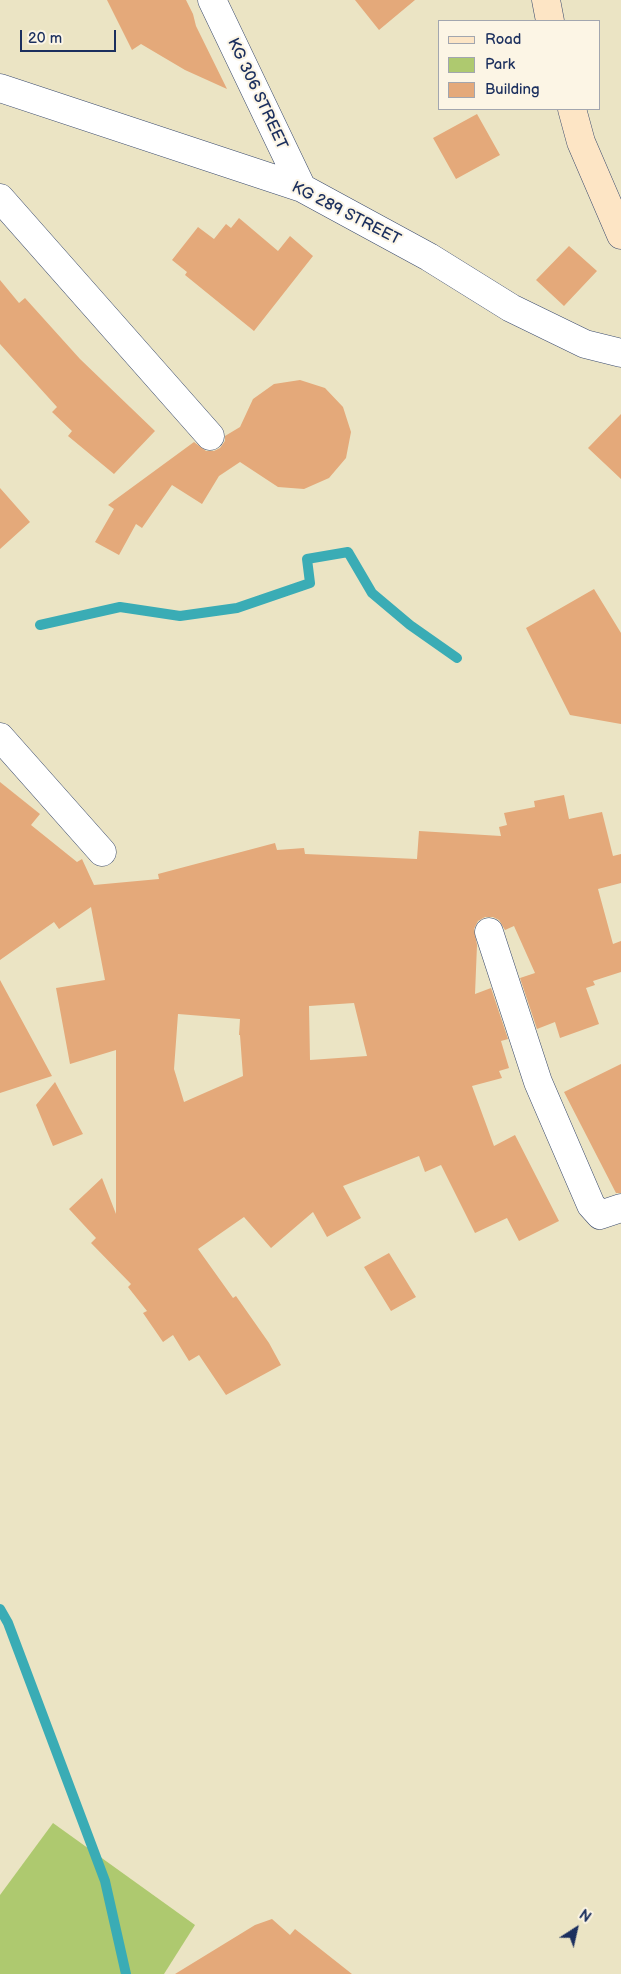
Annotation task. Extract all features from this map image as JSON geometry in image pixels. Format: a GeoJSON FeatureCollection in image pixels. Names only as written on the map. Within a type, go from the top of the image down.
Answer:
{"type":"FeatureCollection","features":[{"type":"Feature","properties":{"kind":"main road"},"geometry":{"type":"LineString","coordinates":[[546,0],[550,20]]}},
{"type":"Feature","properties":{"kind":"main road"},"geometry":{"type":"LineString","coordinates":[[572,110],[581,142],[621,235]]}},
{"type":"Feature","properties":{"kind":"street","name":"KG 306 STREET"},"geometry":{"type":"LineString","coordinates":[[212,0],[302,188]]}},
{"type":"Feature","properties":{"kind":"street","name":"KG 289 STREET"},"geometry":{"type":"LineString","coordinates":[[0,88],[302,188],[429,257],[511,308],[585,344],[621,353]]}},
{"type":"Feature","properties":{"kind":"street"},"geometry":{"type":"LineString","coordinates":[[0,198],[210,436]]}},
{"type":"Feature","properties":{"kind":"street"},"geometry":{"type":"LineString","coordinates":[[0,737],[102,852]]}},
{"type":"Feature","properties":{"kind":"street"},"geometry":{"type":"LineString","coordinates":[[489,932],[538,1082],[591,1205],[600,1214],[621,1208]]}},
{"type":"Feature","properties":{"kind":"green space"},"geometry":{"type":"Polygon","coordinates":[[[53,1823],[195,1925],[164,1974],[0,1974],[0,1895],[53,1823]]]}},
{"type":"Feature","properties":{"kind":"building"},"geometry":{"type":"Polygon","coordinates":[[[107,0],[186,0],[193,14],[196,26],[227,89],[185,70],[141,44],[132,50],[107,0]]]}},
{"type":"Feature","properties":{"kind":"building"},"geometry":{"type":"Polygon","coordinates":[[[355,0],[415,0],[379,30],[355,0]]]}},
{"type":"Feature","properties":{"kind":"building"},"geometry":{"type":"Polygon","coordinates":[[[477,114],[500,155],[456,179],[433,138],[477,114]]]}},
{"type":"Feature","properties":{"kind":"building"},"geometry":{"type":"Polygon","coordinates":[[[239,218],[278,251],[290,236],[313,256],[254,331],[185,275],[187,272],[172,260],[198,227],[214,239],[226,224],[231,228],[239,218]]]}},
{"type":"Feature","properties":{"kind":"building"},"geometry":{"type":"Polygon","coordinates":[[[569,246],[597,271],[564,306],[536,280],[569,246]]]}},
{"type":"Feature","properties":{"kind":"building"},"geometry":{"type":"Polygon","coordinates":[[[0,280],[19,303],[25,298],[80,359],[155,431],[114,474],[68,436],[72,431],[52,412],[57,407],[0,344],[0,280]]]}},
{"type":"Feature","properties":{"kind":"building"},"geometry":{"type":"Polygon","coordinates":[[[300,380],[325,388],[343,407],[351,432],[346,458],[329,478],[304,489],[278,487],[240,462],[219,476],[202,504],[172,485],[142,528],[136,524],[119,555],[95,542],[114,509],[108,505],[194,442],[206,451],[214,451],[220,448],[225,441],[225,436],[240,427],[253,399],[274,384],[300,380]]]}},
{"type":"Feature","properties":{"kind":"building"},"geometry":{"type":"Polygon","coordinates":[[[621,414],[621,479],[588,448],[621,414]]]}},
{"type":"Feature","properties":{"kind":"building"},"geometry":{"type":"Polygon","coordinates":[[[0,488],[30,522],[0,549],[0,488]]]}},
{"type":"Feature","properties":{"kind":"building"},"geometry":{"type":"Polygon","coordinates":[[[594,589],[621,633],[621,724],[570,715],[526,628],[594,589]]]}},
{"type":"Feature","properties":{"kind":"building"},"geometry":{"type":"Polygon","coordinates":[[[0,782],[40,814],[31,825],[77,862],[82,859],[94,885],[159,879],[158,874],[275,843],[277,850],[304,848],[305,854],[417,859],[419,831],[501,836],[499,827],[507,825],[504,813],[535,807],[534,801],[564,795],[569,819],[602,812],[613,856],[621,854],[621,883],[598,889],[613,944],[621,941],[621,972],[593,981],[595,985],[586,988],[599,1024],[560,1038],[555,1022],[537,1029],[520,978],[535,973],[514,926],[505,930],[499,920],[493,917],[485,917],[478,921],[474,929],[477,945],[475,994],[491,988],[508,1039],[501,1041],[509,1068],[499,1071],[502,1078],[472,1086],[494,1146],[515,1135],[559,1221],[519,1241],[507,1218],[475,1233],[441,1165],[425,1172],[419,1156],[343,1186],[361,1218],[327,1237],[313,1212],[271,1248],[244,1217],[198,1249],[233,1298],[236,1296],[269,1343],[281,1365],[226,1395],[199,1355],[189,1361],[173,1335],[163,1342],[143,1313],[147,1311],[128,1287],[131,1284],[91,1243],[96,1238],[69,1209],[102,1178],[116,1214],[116,1050],[70,1064],[56,988],[105,980],[91,907],[59,929],[54,922],[0,960],[0,782]],[[354,1003],[309,1006],[310,1060],[367,1056],[354,1003]],[[178,1014],[174,1069],[184,1102],[243,1076],[239,1035],[240,1019],[178,1014]]]}},
{"type":"Feature","properties":{"kind":"building"},"geometry":{"type":"Polygon","coordinates":[[[0,980],[52,1076],[0,1093],[0,980]]]}},
{"type":"Feature","properties":{"kind":"building"},"geometry":{"type":"Polygon","coordinates":[[[621,1064],[621,1193],[616,1193],[564,1092],[621,1064]]]}},
{"type":"Feature","properties":{"kind":"building"},"geometry":{"type":"Polygon","coordinates":[[[55,1082],[83,1134],[53,1146],[36,1105],[55,1082]]]}},
{"type":"Feature","properties":{"kind":"building"},"geometry":{"type":"Polygon","coordinates":[[[389,1253],[416,1297],[391,1311],[364,1267],[389,1253]]]}},
{"type":"Feature","properties":{"kind":"building"},"geometry":{"type":"Polygon","coordinates":[[[272,1919],[290,1935],[295,1929],[352,1974],[175,1974],[255,1925],[272,1919]]]}},
{"type":"Feature","properties":{"kind":"waterway"},"geometry":{"type":"LineString","coordinates":[[40,625],[120,607],[180,616],[237,608],[310,583],[307,559],[348,552],[372,593],[410,625],[457,658]]}},
{"type":"Feature","properties":{"kind":"waterway"},"geometry":{"type":"LineString","coordinates":[[0,1609],[8,1623],[105,1881],[126,1974]]}}]}
